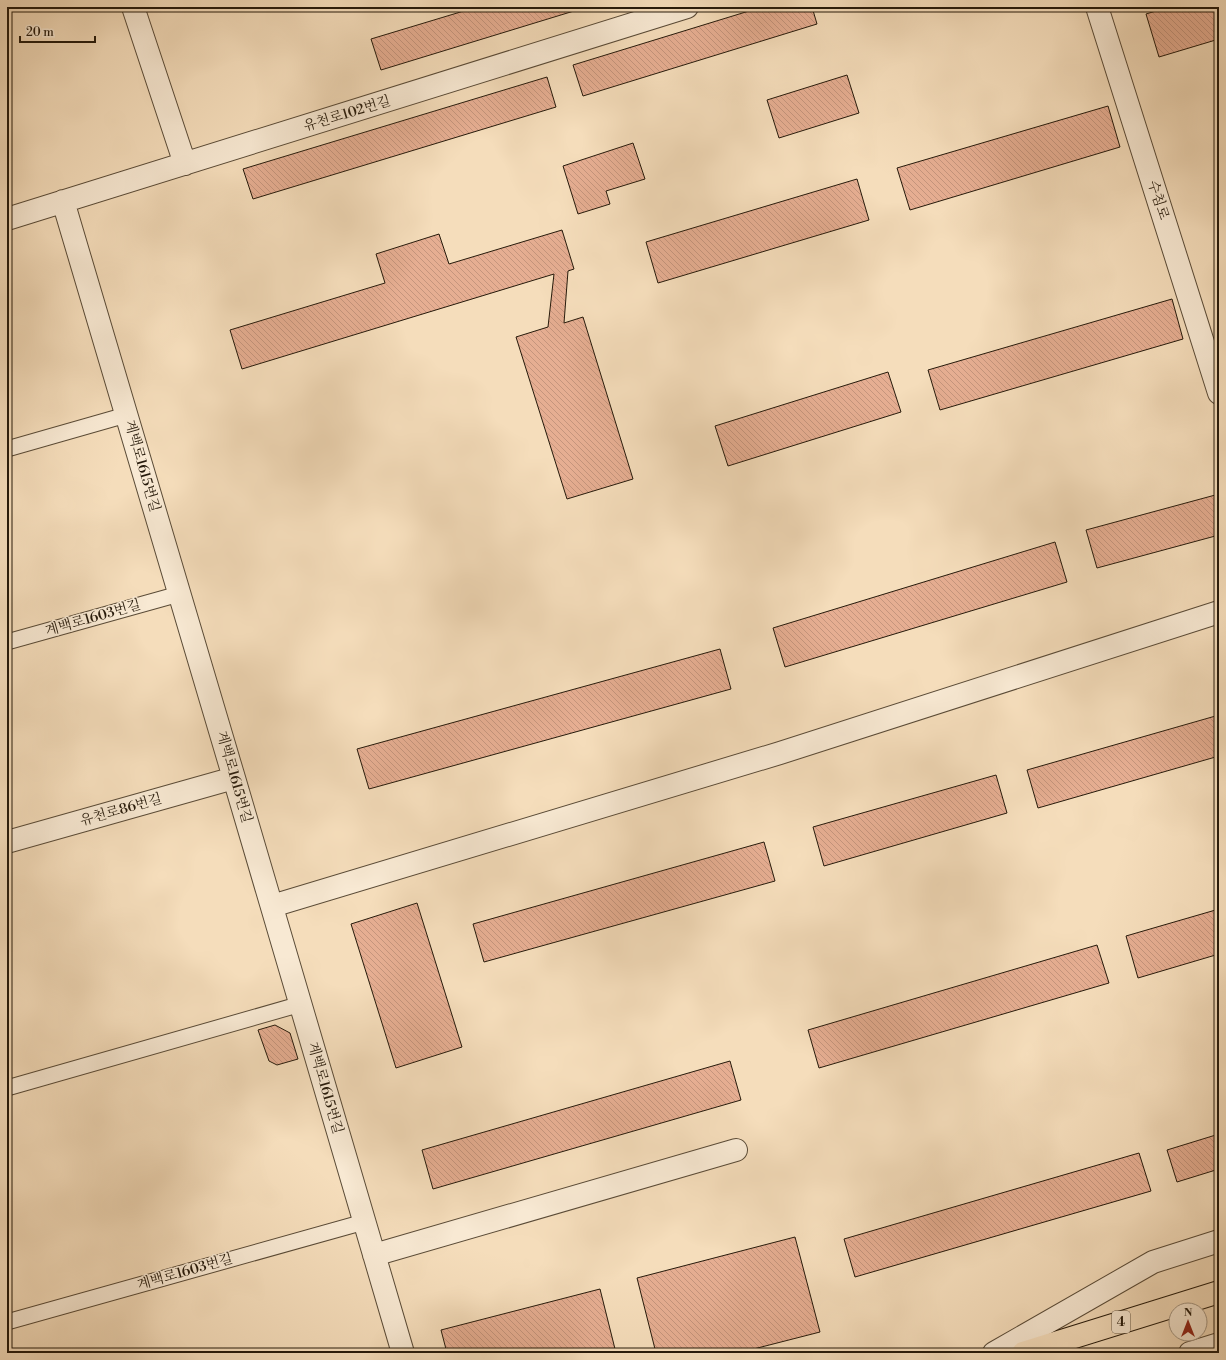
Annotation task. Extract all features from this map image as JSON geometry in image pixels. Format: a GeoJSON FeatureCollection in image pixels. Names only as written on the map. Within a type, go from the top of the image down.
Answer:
{"type":"FeatureCollection","features":[{"type":"Feature","properties":{"kind":"main road","name":"4"},"geometry":{"type":"LineString","coordinates":[[1023,1353],[1219,1292]]}},
{"type":"Feature","properties":{"kind":"street"},"geometry":{"type":"LineString","coordinates":[[133,7],[186,164]]}},
{"type":"Feature","properties":{"kind":"street","name":"유천로102번길"},"geometry":{"type":"LineString","coordinates":[[7,220],[63,201],[687,7]]}},
{"type":"Feature","properties":{"kind":"street","name":"수침로"},"geometry":{"type":"LineString","coordinates":[[1097,7],[1219,393]]}},
{"type":"Feature","properties":{"kind":"street","name":"계백로1615번길"},"geometry":{"type":"LineString","coordinates":[[63,201],[403,1353]]}},
{"type":"Feature","properties":{"kind":"street"},"geometry":{"type":"LineString","coordinates":[[272,906],[780,753],[1219,612]]}},
{"type":"Feature","properties":{"kind":"street","name":"유천로86번길"},"geometry":{"type":"LineString","coordinates":[[7,842],[234,778]]}},
{"type":"Feature","properties":{"kind":"street"},"geometry":{"type":"LineString","coordinates":[[374,1255],[736,1150]]}},
{"type":"Feature","properties":{"kind":"street"},"geometry":{"type":"LineString","coordinates":[[994,1353],[1153,1262],[1219,1241]]}},
{"type":"Feature","properties":{"kind":"street"},"geometry":{"type":"LineString","coordinates":[[1190,1353],[1219,1344]]}},
{"type":"Feature","properties":{"kind":"lane"},"geometry":{"type":"LineString","coordinates":[[7,449],[126,415]]}},
{"type":"Feature","properties":{"kind":"lane","name":"계백로1603번길"},"geometry":{"type":"LineString","coordinates":[[7,642],[179,594]]}},
{"type":"Feature","properties":{"kind":"lane"},"geometry":{"type":"LineString","coordinates":[[7,1088],[301,1004]]}},
{"type":"Feature","properties":{"kind":"lane","name":"계백로1603번길"},"geometry":{"type":"LineString","coordinates":[[7,1322],[364,1222]]}},
{"type":"Feature","properties":{"kind":"building"},"geometry":{"type":"Polygon","coordinates":[[[477,7],[587,7],[381,70],[371,39],[477,7]]]}},
{"type":"Feature","properties":{"kind":"building"},"geometry":{"type":"Polygon","coordinates":[[[762,7],[812,7],[817,24],[583,96],[573,65],[762,7]]]}},
{"type":"Feature","properties":{"kind":"building"},"geometry":{"type":"Polygon","coordinates":[[[1169,7],[1219,7],[1219,39],[1159,57],[1146,14],[1169,7]]]}},
{"type":"Feature","properties":{"kind":"building"},"geometry":{"type":"Polygon","coordinates":[[[847,75],[859,113],[779,138],[767,100],[847,75]]]}},
{"type":"Feature","properties":{"kind":"building"},"geometry":{"type":"Polygon","coordinates":[[[547,77],[556,107],[253,199],[243,169],[547,77]]]}},
{"type":"Feature","properties":{"kind":"building"},"geometry":{"type":"Polygon","coordinates":[[[1108,106],[1120,147],[910,210],[897,168],[1108,106]]]}},
{"type":"Feature","properties":{"kind":"building"},"geometry":{"type":"Polygon","coordinates":[[[633,143],[645,179],[606,191],[610,204],[578,214],[563,166],[633,143]]]}},
{"type":"Feature","properties":{"kind":"building"},"geometry":{"type":"Polygon","coordinates":[[[857,179],[869,220],[658,283],[646,242],[857,179]]]}},
{"type":"Feature","properties":{"kind":"building"},"geometry":{"type":"Polygon","coordinates":[[[562,230],[574,269],[568,271],[564,323],[583,317],[633,479],[567,499],[516,337],[548,327],[554,274],[242,369],[230,330],[385,283],[376,254],[439,234],[449,264],[562,230]]]}},
{"type":"Feature","properties":{"kind":"building"},"geometry":{"type":"Polygon","coordinates":[[[1172,299],[1183,339],[940,410],[928,370],[1172,299]]]}},
{"type":"Feature","properties":{"kind":"building"},"geometry":{"type":"Polygon","coordinates":[[[888,372],[901,412],[728,466],[715,426],[888,372]]]}},
{"type":"Feature","properties":{"kind":"building"},"geometry":{"type":"Polygon","coordinates":[[[1219,494],[1219,535],[1097,568],[1086,530],[1219,494]]]}},
{"type":"Feature","properties":{"kind":"building"},"geometry":{"type":"Polygon","coordinates":[[[1055,542],[1067,582],[785,667],[773,628],[1055,542]]]}},
{"type":"Feature","properties":{"kind":"building"},"geometry":{"type":"Polygon","coordinates":[[[720,649],[731,689],[369,789],[357,749],[720,649]]]}},
{"type":"Feature","properties":{"kind":"building"},"geometry":{"type":"Polygon","coordinates":[[[1219,715],[1219,756],[1038,808],[1027,770],[1219,715]]]}},
{"type":"Feature","properties":{"kind":"building"},"geometry":{"type":"Polygon","coordinates":[[[996,775],[1007,813],[824,866],[813,827],[996,775]]]}},
{"type":"Feature","properties":{"kind":"building"},"geometry":{"type":"Polygon","coordinates":[[[764,842],[775,881],[484,962],[473,924],[764,842]]]}},
{"type":"Feature","properties":{"kind":"building"},"geometry":{"type":"Polygon","coordinates":[[[417,903],[462,1047],[396,1068],[351,924],[417,903]]]}},
{"type":"Feature","properties":{"kind":"building"},"geometry":{"type":"Polygon","coordinates":[[[1219,909],[1219,954],[1138,978],[1126,936],[1219,909]]]}},
{"type":"Feature","properties":{"kind":"building"},"geometry":{"type":"Polygon","coordinates":[[[1097,945],[1109,983],[819,1068],[808,1030],[1097,945]]]}},
{"type":"Feature","properties":{"kind":"building"},"geometry":{"type":"Polygon","coordinates":[[[275,1025],[290,1033],[298,1059],[277,1065],[269,1061],[258,1030],[275,1025]]]}},
{"type":"Feature","properties":{"kind":"building"},"geometry":{"type":"Polygon","coordinates":[[[730,1061],[741,1100],[433,1189],[422,1150],[730,1061]]]}},
{"type":"Feature","properties":{"kind":"building"},"geometry":{"type":"Polygon","coordinates":[[[1219,1134],[1219,1169],[1177,1182],[1167,1150],[1219,1134]]]}},
{"type":"Feature","properties":{"kind":"building"},"geometry":{"type":"Polygon","coordinates":[[[1139,1153],[1151,1191],[855,1277],[844,1239],[1139,1153]]]}},
{"type":"Feature","properties":{"kind":"building"},"geometry":{"type":"Polygon","coordinates":[[[795,1237],[820,1332],[738,1353],[656,1353],[637,1278],[795,1237]]]}},
{"type":"Feature","properties":{"kind":"building"},"geometry":{"type":"Polygon","coordinates":[[[600,1289],[616,1353],[447,1353],[441,1330],[600,1289]]]}}]}
